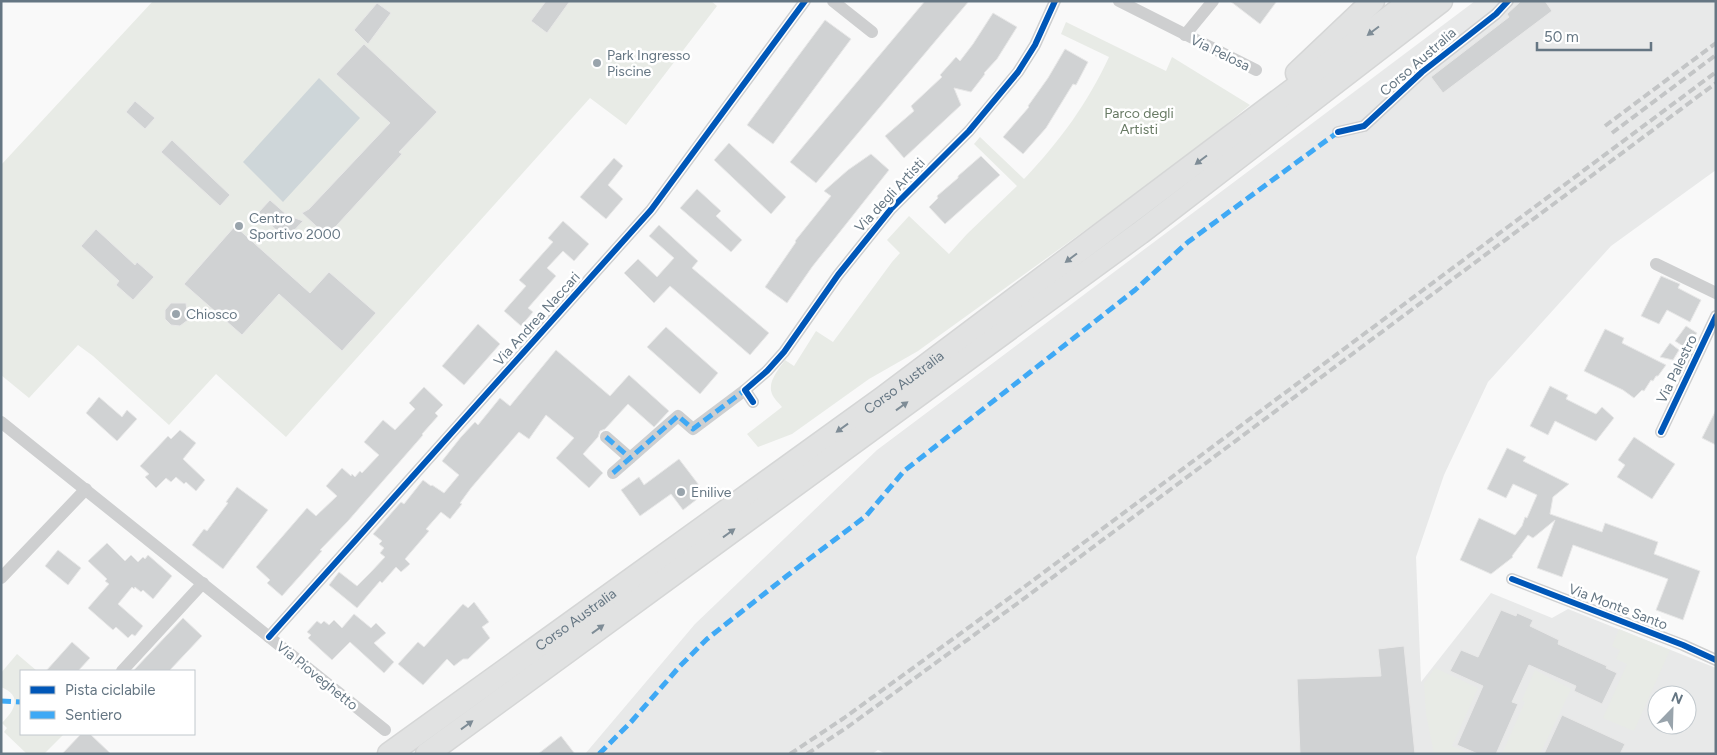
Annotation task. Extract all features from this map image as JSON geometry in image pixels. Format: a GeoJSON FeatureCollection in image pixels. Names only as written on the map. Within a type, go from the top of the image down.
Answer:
{"type":"FeatureCollection","features":[{"type":"Feature","properties":{"kind":"highway"},"geometry":{"type":"LineString","coordinates":[[1228,139],[1373,1]]}},
{"type":"Feature","properties":{"kind":"highway","name":"Corso Australia"},"geometry":{"type":"LineString","coordinates":[[389,754],[883,398],[1411,1]]}},
{"type":"Feature","properties":{"kind":"highway","name":"Corso Australia"},"geometry":{"type":"LineString","coordinates":[[427,754],[1140,233],[1440,1]]}},
{"type":"Feature","properties":{"kind":"street","name":"Via Andrea Naccari"},"geometry":{"type":"LineString","coordinates":[[269,637],[651,210],[805,1]]}},
{"type":"Feature","properties":{"kind":"street"},"geometry":{"type":"LineString","coordinates":[[833,1],[872,32]]}},
{"type":"Feature","properties":{"kind":"street","name":"Via degli Artisti"},"geometry":{"type":"LineString","coordinates":[[630,458],[678,416],[693,429],[767,371],[784,352],[838,275],[891,208],[969,131],[1018,72],[1035,45],[1055,1]]}},
{"type":"Feature","properties":{"kind":"street","name":"Via Pelosa"},"geometry":{"type":"LineString","coordinates":[[1119,1],[1256,70]]}},
{"type":"Feature","properties":{"kind":"street","name":"Via Pelosa"},"geometry":{"type":"LineString","coordinates":[[1185,35],[1212,1]]}},
{"type":"Feature","properties":{"kind":"street","name":"Corso Australia"},"geometry":{"type":"LineString","coordinates":[[1338,132],[1364,126],[1422,72],[1496,14],[1508,1]]}},
{"type":"Feature","properties":{"kind":"street"},"geometry":{"type":"LineString","coordinates":[[1656,264],[1716,293]]}},
{"type":"Feature","properties":{"kind":"street","name":"Via Palestro"},"geometry":{"type":"LineString","coordinates":[[1661,432],[1716,316]]}},
{"type":"Feature","properties":{"kind":"street"},"geometry":{"type":"LineString","coordinates":[[745,390],[753,402]]}},
{"type":"Feature","properties":{"kind":"street","name":"Via Pioveghetto"},"geometry":{"type":"LineString","coordinates":[[1,422],[385,730]]}},
{"type":"Feature","properties":{"kind":"street"},"geometry":{"type":"LineString","coordinates":[[606,437],[630,458],[613,473]]}},
{"type":"Feature","properties":{"kind":"street"},"geometry":{"type":"LineString","coordinates":[[1,578],[86,489]]}},
{"type":"Feature","properties":{"kind":"street","name":"Via Monte Santo"},"geometry":{"type":"LineString","coordinates":[[1512,579],[1683,645],[1716,660]]}},
{"type":"Feature","properties":{"kind":"street"},"geometry":{"type":"LineString","coordinates":[[123,670],[203,583]]}},
{"type":"Feature","properties":{"kind":"shaded area"},"geometry":{"type":"Polygon","coordinates":[[[1475,1],[1716,1],[1716,170],[1611,246],[1488,382],[1444,475],[1416,557],[1421,682],[1491,593],[1552,618],[1568,609],[1716,668],[1716,750],[1713,754],[886,754],[878,750],[872,754],[585,754],[695,624],[877,450],[1475,1]]]}},
{"type":"Feature","properties":{"kind":"shaded area"},"geometry":{"type":"Polygon","coordinates":[[[319,78],[360,118],[283,202],[243,162],[319,78]]]}},
{"type":"Feature","properties":{"kind":"green space","name":"Centro Sportivo 2000"},"geometry":{"type":"Polygon","coordinates":[[[153,1],[711,1],[717,6],[626,125],[590,98],[286,437],[216,374],[169,425],[93,356],[78,345],[29,398],[1,375],[1,165],[153,1]]]}},
{"type":"Feature","properties":{"kind":"green space","name":"Parco degli Artisti"},"geometry":{"type":"Polygon","coordinates":[[[1066,22],[1166,71],[1172,57],[1250,105],[1184,159],[918,351],[869,379],[792,434],[758,447],[747,434],[782,407],[774,398],[771,389],[772,380],[777,372],[785,360],[794,366],[816,331],[833,342],[900,253],[887,240],[909,216],[949,254],[1017,186],[974,144],[980,137],[1024,179],[1072,121],[1092,91],[1109,57],[1061,34],[1066,22]]]}},
{"type":"Feature","properties":{"kind":"green space"},"geometry":{"type":"Polygon","coordinates":[[[1619,629],[1670,650],[1654,685],[1647,685],[1647,702],[1634,731],[1603,718],[1627,664],[1616,659],[1620,650],[1612,646],[1619,629]]]}},
{"type":"Feature","properties":{"kind":"green space"},"geometry":{"type":"Polygon","coordinates":[[[17,654],[36,670],[20,670],[20,735],[63,735],[44,754],[27,754],[4,732],[7,728],[2,723],[15,704],[12,695],[1,687],[1,673],[17,654]]]}},
{"type":"Feature","properties":{"kind":"green space"},"geometry":{"type":"Polygon","coordinates":[[[1435,668],[1478,688],[1452,746],[1470,754],[1434,754],[1426,714],[1424,683],[1435,668]]]}},
{"type":"Feature","properties":{"kind":"green space"},"geometry":{"type":"Polygon","coordinates":[[[1535,670],[1571,689],[1540,754],[1502,754],[1525,702],[1522,700],[1535,670]]]}},
{"type":"Feature","properties":{"kind":"building"},"geometry":{"type":"Polygon","coordinates":[[[546,1],[570,1],[547,33],[531,21],[546,1]]]}},
{"type":"Feature","properties":{"kind":"building"},"geometry":{"type":"Polygon","coordinates":[[[925,1],[969,1],[816,183],[790,162],[925,1]]]}},
{"type":"Feature","properties":{"kind":"building"},"geometry":{"type":"Polygon","coordinates":[[[1230,1],[1277,1],[1260,24],[1230,1]]]}},
{"type":"Feature","properties":{"kind":"building"},"geometry":{"type":"Polygon","coordinates":[[[1521,1],[1545,1],[1552,11],[1443,93],[1431,77],[1509,17],[1507,14],[1521,1]]]}},
{"type":"Feature","properties":{"kind":"building"},"geometry":{"type":"Polygon","coordinates":[[[377,3],[391,13],[368,44],[354,30],[377,3]]]}},
{"type":"Feature","properties":{"kind":"building"},"geometry":{"type":"Polygon","coordinates":[[[993,13],[1017,27],[997,59],[984,73],[971,92],[954,88],[961,105],[904,158],[885,136],[914,111],[911,106],[942,77],[940,75],[956,57],[960,61],[993,13]]]}},
{"type":"Feature","properties":{"kind":"building"},"geometry":{"type":"Polygon","coordinates":[[[825,20],[851,39],[773,144],[747,125],[825,20]]]}},
{"type":"Feature","properties":{"kind":"building"},"geometry":{"type":"Polygon","coordinates":[[[364,44],[437,112],[399,152],[402,154],[327,236],[302,213],[309,209],[390,123],[336,74],[364,44]]]}},
{"type":"Feature","properties":{"kind":"building"},"geometry":{"type":"Polygon","coordinates":[[[1065,49],[1088,62],[1076,85],[1073,84],[1046,128],[1023,154],[1003,137],[1029,107],[1065,49]]]}},
{"type":"Feature","properties":{"kind":"building"},"geometry":{"type":"Polygon","coordinates":[[[135,101],[155,118],[145,129],[126,112],[135,101]]]}},
{"type":"Feature","properties":{"kind":"building"},"geometry":{"type":"Polygon","coordinates":[[[172,140],[230,195],[220,206],[161,152],[172,140]]]}},
{"type":"Feature","properties":{"kind":"building"},"geometry":{"type":"Polygon","coordinates":[[[729,143],[786,197],[771,214],[714,160],[729,143]]]}},
{"type":"Feature","properties":{"kind":"building"},"geometry":{"type":"Polygon","coordinates":[[[871,154],[889,170],[812,267],[787,303],[765,287],[795,241],[831,196],[824,191],[848,170],[871,154]]]}},
{"type":"Feature","properties":{"kind":"building"},"geometry":{"type":"Polygon","coordinates":[[[981,156],[1000,175],[945,224],[929,207],[938,198],[937,196],[981,156]]]}},
{"type":"Feature","properties":{"kind":"building"},"geometry":{"type":"Polygon","coordinates":[[[614,158],[623,166],[608,185],[623,199],[606,219],[580,197],[614,158]]]}},
{"type":"Feature","properties":{"kind":"building"},"geometry":{"type":"Polygon","coordinates":[[[697,189],[721,211],[716,216],[742,240],[731,252],[680,208],[697,189]]]}},
{"type":"Feature","properties":{"kind":"building"},"geometry":{"type":"Polygon","coordinates":[[[270,200],[287,215],[303,221],[286,239],[258,213],[270,200]]]}},
{"type":"Feature","properties":{"kind":"building"},"geometry":{"type":"Polygon","coordinates":[[[563,221],[589,244],[574,261],[563,251],[547,268],[556,276],[528,308],[533,312],[521,326],[504,311],[526,286],[519,280],[553,242],[548,238],[563,221]]]}},
{"type":"Feature","properties":{"kind":"building"},"geometry":{"type":"Polygon","coordinates":[[[659,225],[698,261],[692,268],[769,333],[750,355],[670,286],[654,303],[624,273],[638,259],[657,277],[674,258],[649,236],[659,225]]]}},
{"type":"Feature","properties":{"kind":"building"},"geometry":{"type":"Polygon","coordinates":[[[235,226],[310,293],[329,272],[376,313],[342,351],[279,294],[242,335],[184,284],[235,226]]]}},
{"type":"Feature","properties":{"kind":"building"},"geometry":{"type":"Polygon","coordinates":[[[96,229],[135,265],[137,262],[154,277],[133,300],[116,285],[119,281],[81,246],[96,229]]]}},
{"type":"Feature","properties":{"kind":"building"},"geometry":{"type":"Polygon","coordinates":[[[1661,276],[1680,284],[1678,288],[1701,300],[1690,322],[1667,310],[1659,324],[1641,316],[1661,276]]]}},
{"type":"Feature","properties":{"kind":"building","name":"Chiosco"},"geometry":{"type":"Polygon","coordinates":[[[171,303],[186,303],[188,320],[180,326],[171,325],[165,319],[165,310],[171,303]]]}},
{"type":"Feature","properties":{"kind":"building"},"geometry":{"type":"Polygon","coordinates":[[[478,324],[500,344],[464,385],[442,366],[478,324]]]}},
{"type":"Feature","properties":{"kind":"building"},"geometry":{"type":"Polygon","coordinates":[[[1686,326],[1697,333],[1686,348],[1675,341],[1686,326]]]}},
{"type":"Feature","properties":{"kind":"building"},"geometry":{"type":"Polygon","coordinates":[[[666,327],[718,373],[700,394],[647,347],[666,327]]]}},
{"type":"Feature","properties":{"kind":"building"},"geometry":{"type":"Polygon","coordinates":[[[1605,329],[1624,338],[1622,343],[1666,365],[1653,381],[1651,380],[1644,391],[1642,390],[1634,398],[1623,390],[1584,371],[1605,329]]]}},
{"type":"Feature","properties":{"kind":"building"},"geometry":{"type":"Polygon","coordinates":[[[1670,343],[1679,350],[1673,360],[1660,357],[1670,343]]]}},
{"type":"Feature","properties":{"kind":"building"},"geometry":{"type":"Polygon","coordinates":[[[556,350],[610,396],[629,375],[669,411],[654,427],[628,404],[605,429],[600,431],[598,437],[583,454],[603,473],[589,488],[556,458],[574,438],[546,415],[529,439],[519,432],[471,488],[460,503],[462,504],[450,519],[441,512],[426,529],[429,531],[405,559],[410,564],[401,572],[396,567],[382,583],[380,581],[357,608],[329,585],[339,572],[357,586],[371,572],[385,557],[380,553],[384,548],[379,544],[382,541],[373,534],[401,502],[404,504],[423,480],[444,493],[459,475],[442,461],[461,437],[475,422],[478,425],[500,398],[510,406],[556,350]]]}},
{"type":"Feature","properties":{"kind":"building"},"geometry":{"type":"Polygon","coordinates":[[[1550,386],[1568,395],[1566,399],[1596,414],[1602,407],[1614,418],[1596,441],[1555,421],[1548,435],[1530,426],[1550,386]]]}},
{"type":"Feature","properties":{"kind":"building"},"geometry":{"type":"Polygon","coordinates":[[[424,387],[443,405],[435,413],[438,416],[282,596],[267,583],[270,580],[256,567],[307,508],[316,516],[337,496],[326,486],[342,468],[355,477],[360,471],[362,473],[379,455],[364,442],[383,420],[395,430],[415,409],[409,403],[424,387]]]}},
{"type":"Feature","properties":{"kind":"building"},"geometry":{"type":"Polygon","coordinates":[[[99,397],[122,417],[127,410],[137,419],[117,441],[86,413],[99,397]]]}},
{"type":"Feature","properties":{"kind":"building"},"geometry":{"type":"Polygon","coordinates":[[[1716,410],[1716,445],[1702,438],[1716,410]]]}},
{"type":"Feature","properties":{"kind":"building"},"geometry":{"type":"Polygon","coordinates":[[[180,430],[196,443],[183,459],[205,480],[196,491],[186,482],[184,484],[176,477],[171,482],[166,478],[156,488],[145,477],[149,474],[140,466],[168,436],[171,439],[180,430]]]}},
{"type":"Feature","properties":{"kind":"building"},"geometry":{"type":"Polygon","coordinates":[[[1634,437],[1675,464],[1652,499],[1617,477],[1625,465],[1618,460],[1634,437]]]}},
{"type":"Feature","properties":{"kind":"building"},"geometry":{"type":"Polygon","coordinates":[[[1507,448],[1526,457],[1523,461],[1569,484],[1553,497],[1550,514],[1602,532],[1605,523],[1658,542],[1654,554],[1700,571],[1683,620],[1656,610],[1668,579],[1573,545],[1562,577],[1537,568],[1555,520],[1533,538],[1528,535],[1513,557],[1491,574],[1460,560],[1479,518],[1515,535],[1522,526],[1525,517],[1527,518],[1537,495],[1513,484],[1506,498],[1487,489],[1507,448]]]}},
{"type":"Feature","properties":{"kind":"building"},"geometry":{"type":"Polygon","coordinates":[[[679,459],[705,493],[683,510],[671,494],[640,516],[621,490],[639,477],[644,485],[679,459]]]}},
{"type":"Feature","properties":{"kind":"building"},"geometry":{"type":"Polygon","coordinates":[[[237,487],[268,510],[223,569],[192,545],[204,529],[207,531],[228,503],[226,502],[237,487]]]}},
{"type":"Feature","properties":{"kind":"building"},"geometry":{"type":"Polygon","coordinates":[[[107,543],[125,561],[131,555],[138,562],[143,557],[145,559],[148,555],[172,576],[153,599],[143,590],[141,592],[132,587],[118,604],[143,626],[135,636],[132,634],[128,638],[116,627],[113,630],[88,608],[109,584],[105,581],[107,579],[88,561],[107,543]]]}},
{"type":"Feature","properties":{"kind":"building"},"geometry":{"type":"Polygon","coordinates":[[[58,550],[81,568],[68,585],[45,566],[58,550]]]}},
{"type":"Feature","properties":{"kind":"building"},"geometry":{"type":"Polygon","coordinates":[[[474,602],[489,622],[482,627],[490,638],[468,659],[463,659],[454,666],[447,659],[423,685],[398,664],[418,642],[424,647],[463,604],[468,608],[474,602]]]}},
{"type":"Feature","properties":{"kind":"building"},"geometry":{"type":"Polygon","coordinates":[[[1501,610],[1516,616],[1517,613],[1533,620],[1530,626],[1559,640],[1558,644],[1607,666],[1606,668],[1617,673],[1602,704],[1574,691],[1576,686],[1529,665],[1512,702],[1518,704],[1496,754],[1478,754],[1457,745],[1483,686],[1450,671],[1461,650],[1478,657],[1501,610]]]}},
{"type":"Feature","properties":{"kind":"building"},"geometry":{"type":"Polygon","coordinates":[[[354,614],[371,628],[376,623],[386,633],[374,643],[394,662],[384,673],[350,642],[332,660],[308,638],[311,635],[307,632],[317,621],[321,624],[324,621],[329,625],[334,620],[342,628],[354,614]]]}},
{"type":"Feature","properties":{"kind":"building"},"geometry":{"type":"Polygon","coordinates":[[[183,618],[202,636],[170,670],[134,670],[183,618]]]}},
{"type":"Feature","properties":{"kind":"building"},"geometry":{"type":"Polygon","coordinates":[[[72,642],[90,658],[79,670],[47,670],[72,642]]]}},
{"type":"Feature","properties":{"kind":"building"},"geometry":{"type":"Polygon","coordinates":[[[1404,646],[1415,754],[1300,754],[1297,679],[1381,676],[1378,649],[1404,646]]]}},
{"type":"Feature","properties":{"kind":"building"},"geometry":{"type":"Polygon","coordinates":[[[1562,715],[1625,744],[1620,754],[1544,754],[1562,715]]]}},
{"type":"Feature","properties":{"kind":"building"},"geometry":{"type":"Polygon","coordinates":[[[80,735],[91,735],[111,754],[62,754],[80,735]]]}},
{"type":"Feature","properties":{"kind":"building"},"geometry":{"type":"Polygon","coordinates":[[[561,736],[575,754],[538,754],[561,736]]]}},
{"type":"Feature","properties":{"kind":"railway"},"geometry":{"type":"LineString","coordinates":[[1605,126],[1716,43]]}},
{"type":"Feature","properties":{"kind":"railway"},"geometry":{"type":"LineString","coordinates":[[1612,133],[1716,55]]}},
{"type":"Feature","properties":{"kind":"railway"},"geometry":{"type":"LineString","coordinates":[[790,754],[844,718],[1012,596],[1716,72]]}},
{"type":"Feature","properties":{"kind":"railway"},"geometry":{"type":"LineString","coordinates":[[807,754],[849,726],[1018,603],[1716,83]]}},
{"type":"Feature","properties":{"kind":"marked path"},"geometry":{"type":"LineString","coordinates":[[599,754],[707,639],[866,516],[904,471],[1135,290],[1188,242],[1338,132]]}},
{"type":"Feature","properties":{"kind":"marked path"},"geometry":{"type":"LineString","coordinates":[[613,473],[678,416],[693,429],[745,390]]}},
{"type":"Feature","properties":{"kind":"marked path"},"geometry":{"type":"LineString","coordinates":[[606,437],[630,458]]}},
{"type":"Feature","properties":{"kind":"marked path"},"geometry":{"type":"LineString","coordinates":[[1,701],[20,702]]}},
{"type":"Feature","properties":{"kind":"cycle path"},"geometry":{"type":"LineString","coordinates":[[269,637],[651,210],[805,1]]}},
{"type":"Feature","properties":{"kind":"cycle path"},"geometry":{"type":"LineString","coordinates":[[753,402],[745,390],[767,371],[784,352],[838,275],[891,209],[969,131],[1018,72],[1035,45],[1055,1]]}},
{"type":"Feature","properties":{"kind":"cycle path"},"geometry":{"type":"LineString","coordinates":[[1338,132],[1364,126],[1422,72],[1496,14],[1508,1]]}},
{"type":"Feature","properties":{"kind":"cycle path"},"geometry":{"type":"LineString","coordinates":[[1661,432],[1716,316]]}},
{"type":"Feature","properties":{"kind":"cycle path"},"geometry":{"type":"LineString","coordinates":[[1512,579],[1683,645],[1716,660]]}},
{"type":"Feature","properties":{"kind":"place","name":"Park Ingresso Piscine"},"geometry":{"type":"Point","coordinates":[597,63]}},
{"type":"Feature","properties":{"kind":"place","name":"Centro Sportivo 2000"},"geometry":{"type":"Point","coordinates":[239,226]}},
{"type":"Feature","properties":{"kind":"place","name":"Chiosco"},"geometry":{"type":"Point","coordinates":[176,314]}},
{"type":"Feature","properties":{"kind":"place","name":"Enilive"},"geometry":{"type":"Point","coordinates":[681,492]}}]}
